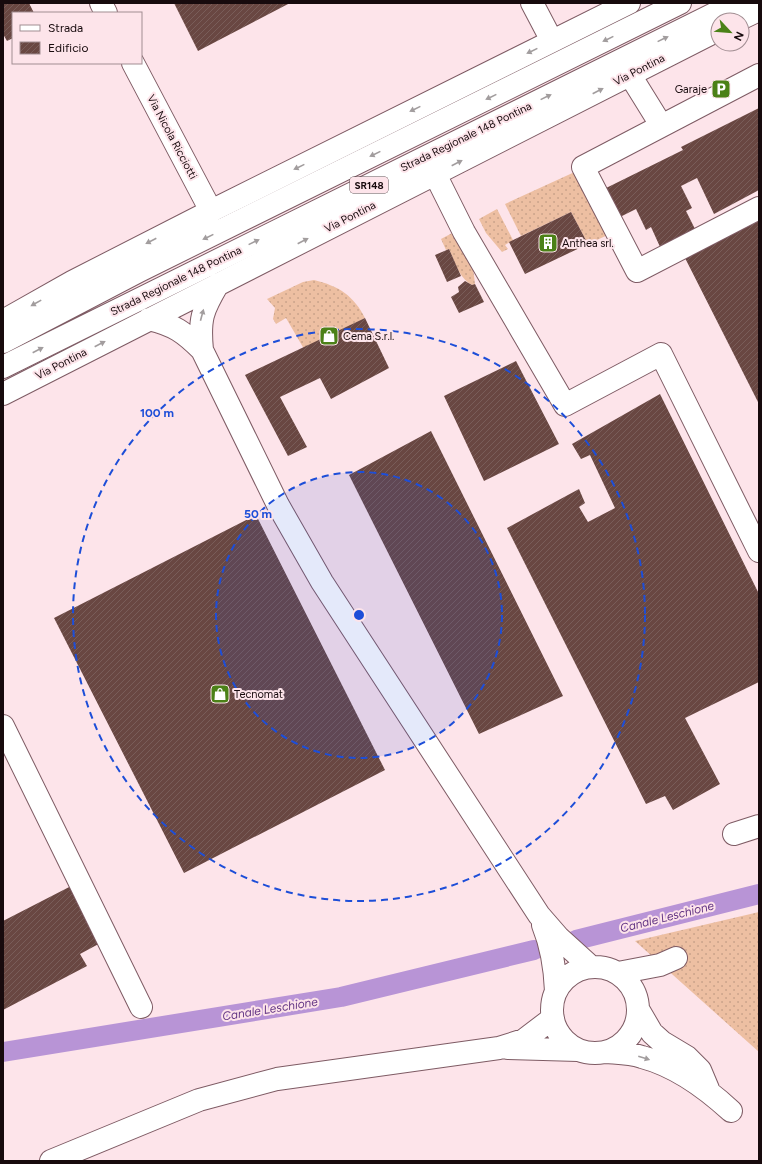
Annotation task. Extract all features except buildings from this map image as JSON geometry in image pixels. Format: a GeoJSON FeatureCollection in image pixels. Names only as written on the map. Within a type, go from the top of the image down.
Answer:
{"type":"FeatureCollection","features":[{"type":"Feature","properties":{"kind":"main road"},"geometry":{"type":"LineString","coordinates":[[101,3],[106,12]]}},
{"type":"Feature","properties":{"kind":"main road"},"geometry":{"type":"LineString","coordinates":[[532,3],[552,41]]}},
{"type":"Feature","properties":{"kind":"main road"},"geometry":{"type":"LineString","coordinates":[[3,321],[72,282],[210,211],[630,3]]}},
{"type":"Feature","properties":{"kind":"main road","name":"SR148"},"geometry":{"type":"LineString","coordinates":[[3,342],[139,271],[680,3]]}},
{"type":"Feature","properties":{"kind":"main road","name":"Strada Regionale 148 Pontina"},"geometry":{"type":"LineString","coordinates":[[3,367],[736,3]]}},
{"type":"Feature","properties":{"kind":"main road","name":"Via Pontina"},"geometry":{"type":"LineString","coordinates":[[3,394],[710,34]]}},
{"type":"Feature","properties":{"kind":"main road","name":"Via Nicola Ricciotti"},"geometry":{"type":"LineString","coordinates":[[134,64],[210,211]]}},
{"type":"Feature","properties":{"kind":"main road"},"geometry":{"type":"LineString","coordinates":[[630,75],[661,125]]}},
{"type":"Feature","properties":{"kind":"main road"},"geometry":{"type":"LineString","coordinates":[[759,75],[583,167],[637,271],[759,208]]}},
{"type":"Feature","properties":{"kind":"main road"},"geometry":{"type":"LineString","coordinates":[[435,174],[464,232],[565,405],[661,354],[759,551]]}},
{"type":"Feature","properties":{"kind":"main road"},"geometry":{"type":"LineString","coordinates":[[202,350],[200,326],[205,306],[218,284]]}},
{"type":"Feature","properties":{"kind":"main road"},"geometry":{"type":"LineString","coordinates":[[149,320],[169,324],[185,333],[202,350],[278,505],[322,582],[539,915],[559,938],[590,967]]}},
{"type":"Feature","properties":{"kind":"main road"},"geometry":{"type":"LineString","coordinates":[[3,726],[141,1007]]}},
{"type":"Feature","properties":{"kind":"main road"},"geometry":{"type":"LineString","coordinates":[[734,834],[759,826]]}},
{"type":"Feature","properties":{"kind":"main road"},"geometry":{"type":"LineString","coordinates":[[539,915],[550,941],[555,965],[556,991],[552,1004],[553,1018],[558,1032],[566,1042],[578,1050]]}},
{"type":"Feature","properties":{"kind":"main road"},"geometry":{"type":"LineString","coordinates":[[606,1052],[619,1046],[629,1036],[636,1024],[637,1002],[668,961],[618,973]]}},
{"type":"Feature","properties":{"kind":"main road"},"geometry":{"type":"LineString","coordinates":[[556,991],[565,979],[577,971],[590,967],[605,968],[618,973],[629,983],[652,1033],[662,1042],[687,1057],[700,1070],[708,1090]]}},
{"type":"Feature","properties":{"kind":"main road"},"geometry":{"type":"LineString","coordinates":[[499,1048],[524,1040],[553,1018]]}},
{"type":"Feature","properties":{"kind":"main road"},"geometry":{"type":"LineString","coordinates":[[51,1161],[199,1100],[277,1079],[499,1048],[578,1050],[592,1053],[606,1052],[642,1056],[670,1068],[708,1090],[731,1111]]}},
{"type":"Feature","properties":{"kind":"shaded area"},"geometry":{"type":"Polygon","coordinates":[[[579,170],[610,234],[588,244],[571,212],[521,236],[505,204],[579,170]]]}},
{"type":"Feature","properties":{"kind":"shaded area"},"geometry":{"type":"Polygon","coordinates":[[[497,209],[513,240],[505,245],[508,249],[502,252],[486,233],[479,219],[497,209]]]}},
{"type":"Feature","properties":{"kind":"shaded area"},"geometry":{"type":"Polygon","coordinates":[[[456,231],[473,268],[475,284],[472,285],[461,274],[449,249],[446,250],[441,239],[456,231]]]}},
{"type":"Feature","properties":{"kind":"shaded area"},"geometry":{"type":"Polygon","coordinates":[[[314,280],[331,285],[345,293],[361,310],[365,318],[304,349],[286,318],[276,324],[273,319],[275,308],[267,299],[303,282],[314,280]]]}},
{"type":"Feature","properties":{"kind":"shaded area"},"geometry":{"type":"Polygon","coordinates":[[[759,912],[759,1052],[635,941],[759,912]]]}},
{"type":"Feature","properties":{"kind":"waterway","name":"Canale Leschione"},"geometry":{"type":"LineString","coordinates":[[576,940],[759,894]]}},
{"type":"Feature","properties":{"kind":"waterway","name":"Canale Leschione"},"geometry":{"type":"LineString","coordinates":[[3,1052],[341,997],[534,950]]}},
{"type":"Feature","properties":{"kind":"place","name":"Garaje"},"geometry":{"type":"Point","coordinates":[721,89]}},
{"type":"Feature","properties":{"kind":"place","name":"Anthea srl."},"geometry":{"type":"Point","coordinates":[548,243]}},
{"type":"Feature","properties":{"kind":"place","name":"Cema S.r.l."},"geometry":{"type":"Point","coordinates":[329,336]}},
{"type":"Feature","properties":{"kind":"place","name":"Tecnomat"},"geometry":{"type":"Point","coordinates":[220,694]}}]}
